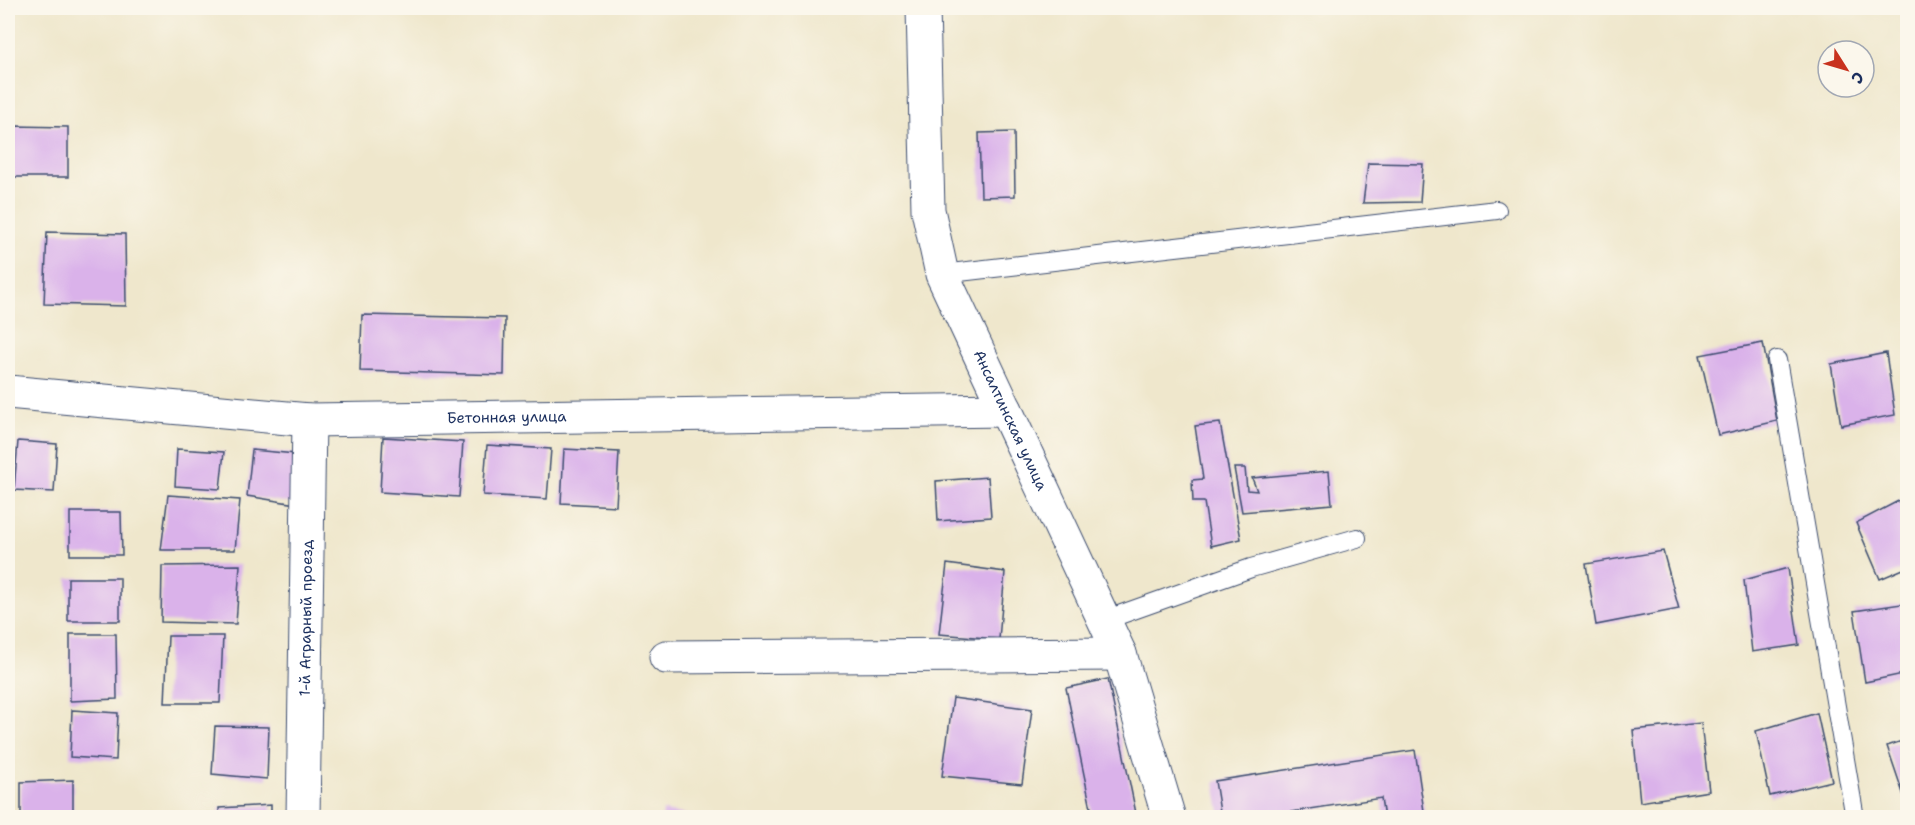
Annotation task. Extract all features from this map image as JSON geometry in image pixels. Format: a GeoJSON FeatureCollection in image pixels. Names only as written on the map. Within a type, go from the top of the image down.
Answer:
{"type":"FeatureCollection","features":[{"type":"Feature","properties":{"kind":"street","name":"Ансалтинская улица"},"geometry":{"type":"LineString","coordinates":[[923,8],[928,210],[942,274],[1120,654],[1169,818]]}},
{"type":"Feature","properties":{"kind":"street","name":"Бетонная улица"},"geometry":{"type":"LineString","coordinates":[[8,392],[309,420],[1006,410]]}},
{"type":"Feature","properties":{"kind":"street","name":"1-й Аграрный проезд"},"geometry":{"type":"LineString","coordinates":[[303,818],[309,420]]}},
{"type":"Feature","properties":{"kind":"street"},"geometry":{"type":"LineString","coordinates":[[666,657],[1120,654]]}},
{"type":"Feature","properties":{"kind":"lane"},"geometry":{"type":"LineString","coordinates":[[942,274],[1497,210]]}},
{"type":"Feature","properties":{"kind":"lane"},"geometry":{"type":"LineString","coordinates":[[1777,360],[1855,818]]}},
{"type":"Feature","properties":{"kind":"lane"},"geometry":{"type":"LineString","coordinates":[[1105,620],[1251,568],[1357,538]]}},
{"type":"Feature","properties":{"kind":"building"},"geometry":{"type":"Polygon","coordinates":[[[12,126],[68,127],[68,177],[12,177],[12,126]]]}},
{"type":"Feature","properties":{"kind":"building"},"geometry":{"type":"Polygon","coordinates":[[[1014,132],[1015,196],[981,197],[979,133],[1014,132]]]}},
{"type":"Feature","properties":{"kind":"building"},"geometry":{"type":"Polygon","coordinates":[[[1368,163],[1423,164],[1420,202],[1363,203],[1368,163]]]}},
{"type":"Feature","properties":{"kind":"building"},"geometry":{"type":"Polygon","coordinates":[[[47,232],[125,234],[126,306],[44,304],[47,232]]]}},
{"type":"Feature","properties":{"kind":"building"},"geometry":{"type":"Polygon","coordinates":[[[362,315],[505,318],[504,375],[360,371],[362,315]]]}},
{"type":"Feature","properties":{"kind":"building"},"geometry":{"type":"Polygon","coordinates":[[[1763,343],[1777,421],[1718,435],[1700,355],[1763,343]]]}},
{"type":"Feature","properties":{"kind":"building"},"geometry":{"type":"Polygon","coordinates":[[[1886,353],[1895,415],[1841,425],[1831,364],[1886,353]]]}},
{"type":"Feature","properties":{"kind":"building"},"geometry":{"type":"Polygon","coordinates":[[[1220,423],[1241,539],[1211,546],[1204,502],[1193,502],[1192,480],[1203,479],[1195,426],[1220,423]]]}},
{"type":"Feature","properties":{"kind":"building"},"geometry":{"type":"Polygon","coordinates":[[[383,437],[463,442],[459,497],[380,492],[383,437]]]}},
{"type":"Feature","properties":{"kind":"building"},"geometry":{"type":"Polygon","coordinates":[[[18,441],[57,444],[54,492],[14,490],[18,441]]]}},
{"type":"Feature","properties":{"kind":"building"},"geometry":{"type":"Polygon","coordinates":[[[487,445],[551,449],[547,499],[483,495],[487,445]]]}},
{"type":"Feature","properties":{"kind":"building"},"geometry":{"type":"Polygon","coordinates":[[[177,449],[224,452],[220,489],[175,486],[177,449]]]}},
{"type":"Feature","properties":{"kind":"building"},"geometry":{"type":"Polygon","coordinates":[[[564,449],[619,452],[616,506],[561,503],[564,449]]]}},
{"type":"Feature","properties":{"kind":"building"},"geometry":{"type":"Polygon","coordinates":[[[252,450],[296,454],[296,504],[247,496],[252,450]]]}},
{"type":"Feature","properties":{"kind":"building"},"geometry":{"type":"Polygon","coordinates":[[[1234,468],[1245,468],[1247,490],[1257,491],[1252,478],[1329,471],[1332,504],[1242,512],[1234,468]]]}},
{"type":"Feature","properties":{"kind":"building"},"geometry":{"type":"Polygon","coordinates":[[[988,477],[991,517],[938,521],[936,481],[988,477]]]}},
{"type":"Feature","properties":{"kind":"building"},"geometry":{"type":"Polygon","coordinates":[[[168,495],[240,500],[235,550],[161,550],[168,495]]]}},
{"type":"Feature","properties":{"kind":"building"},"geometry":{"type":"Polygon","coordinates":[[[1906,497],[1908,567],[1880,579],[1856,523],[1906,497]]]}},
{"type":"Feature","properties":{"kind":"building"},"geometry":{"type":"Polygon","coordinates":[[[70,512],[121,512],[122,555],[70,555],[70,512]]]}},
{"type":"Feature","properties":{"kind":"building"},"geometry":{"type":"Polygon","coordinates":[[[1663,551],[1679,609],[1596,625],[1586,564],[1663,551]]]}},
{"type":"Feature","properties":{"kind":"building"},"geometry":{"type":"Polygon","coordinates":[[[947,564],[1005,572],[999,639],[939,634],[947,564]]]}},
{"type":"Feature","properties":{"kind":"building"},"geometry":{"type":"Polygon","coordinates":[[[240,565],[236,624],[161,622],[162,566],[240,565]]]}},
{"type":"Feature","properties":{"kind":"building"},"geometry":{"type":"Polygon","coordinates":[[[1788,568],[1799,645],[1752,652],[1744,580],[1788,568]]]}},
{"type":"Feature","properties":{"kind":"building"},"geometry":{"type":"Polygon","coordinates":[[[68,578],[120,578],[120,621],[68,621],[68,578]]]}},
{"type":"Feature","properties":{"kind":"building"},"geometry":{"type":"Polygon","coordinates":[[[1908,603],[1908,673],[1865,682],[1854,611],[1908,603]]]}},
{"type":"Feature","properties":{"kind":"building"},"geometry":{"type":"Polygon","coordinates":[[[70,634],[116,634],[117,699],[70,701],[70,634]]]}},
{"type":"Feature","properties":{"kind":"building"},"geometry":{"type":"Polygon","coordinates":[[[168,636],[223,636],[220,703],[165,703],[168,636]]]}},
{"type":"Feature","properties":{"kind":"building"},"geometry":{"type":"Polygon","coordinates":[[[1108,679],[1137,818],[1093,818],[1066,688],[1108,679]]]}},
{"type":"Feature","properties":{"kind":"building"},"geometry":{"type":"Polygon","coordinates":[[[953,698],[1032,709],[1022,784],[942,776],[953,698]]]}},
{"type":"Feature","properties":{"kind":"building"},"geometry":{"type":"Polygon","coordinates":[[[72,710],[118,713],[116,760],[70,757],[72,710]]]}},
{"type":"Feature","properties":{"kind":"building"},"geometry":{"type":"Polygon","coordinates":[[[1817,713],[1832,781],[1770,796],[1756,731],[1817,713]]]}},
{"type":"Feature","properties":{"kind":"building"},"geometry":{"type":"Polygon","coordinates":[[[1701,723],[1709,791],[1640,802],[1633,730],[1701,723]]]}},
{"type":"Feature","properties":{"kind":"building"},"geometry":{"type":"Polygon","coordinates":[[[215,726],[269,727],[267,779],[212,774],[215,726]]]}},
{"type":"Feature","properties":{"kind":"building"},"geometry":{"type":"Polygon","coordinates":[[[1908,739],[1908,805],[1907,805],[1887,746],[1908,739]]]}},
{"type":"Feature","properties":{"kind":"building"},"geometry":{"type":"Polygon","coordinates":[[[1415,750],[1425,818],[1384,818],[1381,798],[1252,818],[1221,818],[1215,781],[1415,750]]]}},
{"type":"Feature","properties":{"kind":"building"},"geometry":{"type":"Polygon","coordinates":[[[73,780],[73,818],[21,818],[21,782],[73,780]]]}},
{"type":"Feature","properties":{"kind":"building"},"geometry":{"type":"Polygon","coordinates":[[[271,805],[271,818],[219,818],[219,808],[271,805]]]}},
{"type":"Feature","properties":{"kind":"building"},"geometry":{"type":"Polygon","coordinates":[[[663,811],[693,816],[693,818],[662,818],[663,811]]]}}]}
